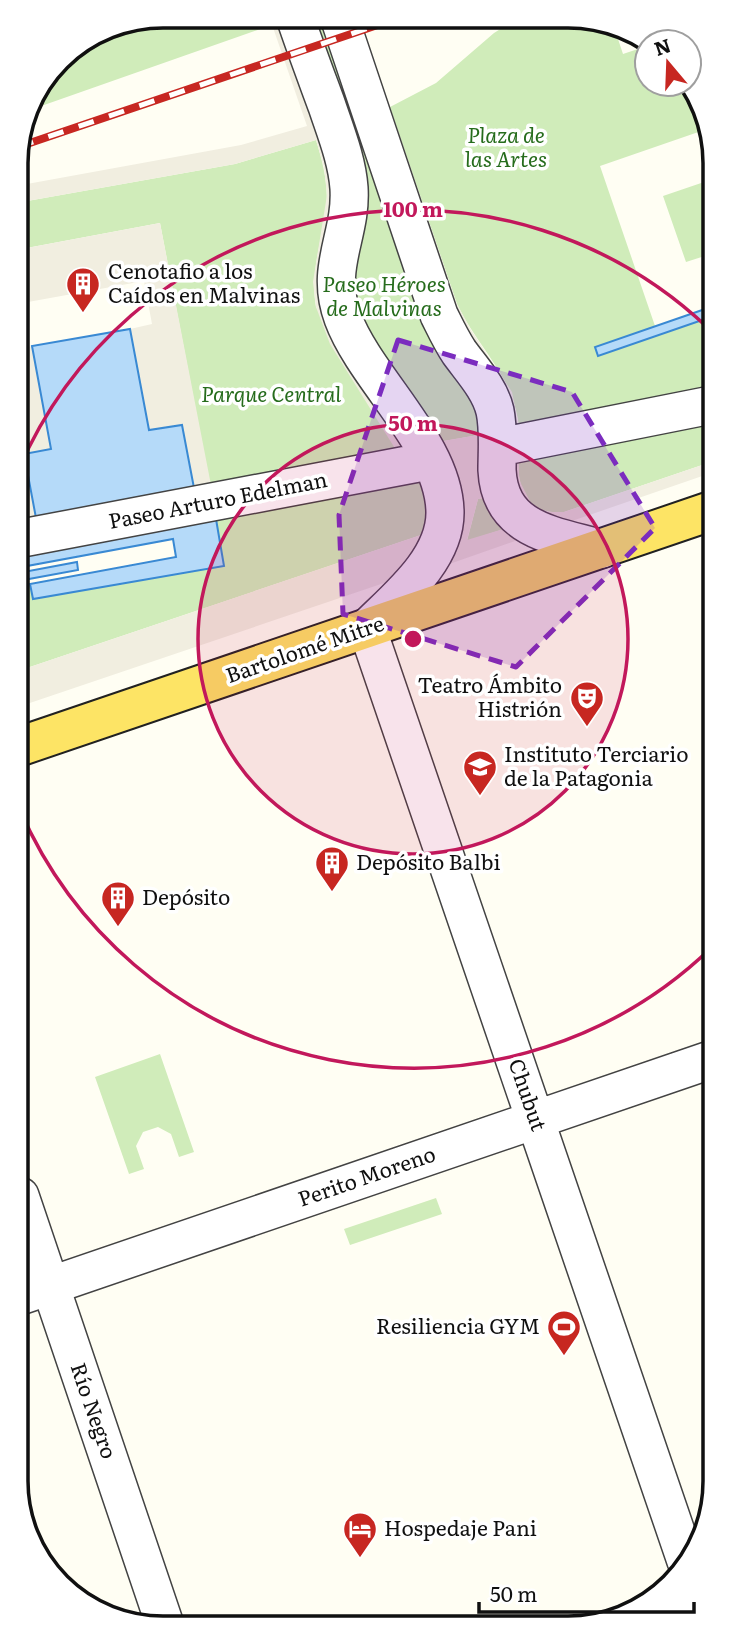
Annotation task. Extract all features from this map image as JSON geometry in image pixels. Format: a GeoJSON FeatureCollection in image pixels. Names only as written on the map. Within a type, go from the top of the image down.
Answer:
{"type":"FeatureCollection","features":[{"type":"Feature","properties":{"kind":"main road","name":"Bartolomé Mitre"},"geometry":{"type":"LineString","coordinates":[[28,744],[703,514]]}},
{"type":"Feature","properties":{"kind":"street"},"geometry":{"type":"LineString","coordinates":[[299,28],[334,126],[348,177],[348,206],[335,271],[335,286],[343,318],[358,347],[423,448],[436,474],[444,501],[443,527],[432,555],[411,584],[367,628]]}},
{"type":"Feature","properties":{"kind":"street"},"geometry":{"type":"LineString","coordinates":[[343,28],[439,314],[457,350],[486,391],[495,411],[498,481],[505,502],[510,512],[529,527],[602,549]]}},
{"type":"Feature","properties":{"kind":"street"},"geometry":{"type":"LineString","coordinates":[[505,446],[703,407]]}},
{"type":"Feature","properties":{"kind":"street","name":"Paseo Arturo Edelman"},"geometry":{"type":"LineString","coordinates":[[28,537],[418,463]]}},
{"type":"Feature","properties":{"kind":"street","name":"Chubut"},"geometry":{"type":"LineString","coordinates":[[367,628],[683,1551]]}},
{"type":"Feature","properties":{"kind":"street","name":"Perito Moreno"},"geometry":{"type":"LineString","coordinates":[[35,1290],[703,1062]]}},
{"type":"Feature","properties":{"kind":"street","name":"Río Negro"},"geometry":{"type":"LineString","coordinates":[[28,1246],[35,1290],[162,1616]]}},
{"type":"Feature","properties":{"kind":"highlighted area"},"geometry":{"type":"Polygon","coordinates":[[[398,340],[572,392],[655,528],[516,667],[343,614],[339,515],[398,340]]]}},
{"type":"Feature","properties":{"kind":"green space"},"geometry":{"type":"Polygon","coordinates":[[[163,28],[263,28],[40,106],[56,81],[74,62],[95,46],[120,35],[163,28]]]}},
{"type":"Feature","properties":{"kind":"green space","name":"Paseo Héroes de Malvinas"},"geometry":{"type":"Polygon","coordinates":[[[307,28],[335,28],[490,433],[432,443],[362,334],[307,28]]]}},
{"type":"Feature","properties":{"kind":"green space","name":"Plaza de las Artes"},"geometry":{"type":"Polygon","coordinates":[[[502,28],[586,29],[618,38],[623,54],[633,51],[633,98],[686,98],[699,132],[600,166],[655,326],[595,347],[598,356],[703,320],[703,392],[519,427],[516,409],[503,377],[457,304],[390,107],[436,83],[502,28]]]}},
{"type":"Feature","properties":{"kind":"green space","name":"Parque Central"},"geometry":{"type":"Polygon","coordinates":[[[316,140],[325,175],[327,201],[315,270],[316,307],[397,450],[210,485],[160,223],[28,248],[28,201],[235,164],[316,140]]]}},
{"type":"Feature","properties":{"kind":"green space"},"geometry":{"type":"Polygon","coordinates":[[[703,182],[703,257],[686,262],[663,196],[703,182]]]}},
{"type":"Feature","properties":{"kind":"green space"},"geometry":{"type":"Polygon","coordinates":[[[703,423],[703,465],[564,512],[542,509],[528,499],[520,481],[518,459],[703,423]]]}},
{"type":"Feature","properties":{"kind":"green space"},"geometry":{"type":"Polygon","coordinates":[[[426,479],[429,499],[424,534],[28,668],[28,579],[33,599],[224,566],[216,519],[426,479]]]}},
{"type":"Feature","properties":{"kind":"green space"},"geometry":{"type":"Polygon","coordinates":[[[492,496],[513,526],[467,541],[478,499],[492,496]]]}},
{"type":"Feature","properties":{"kind":"green space"},"geometry":{"type":"Polygon","coordinates":[[[160,1054],[194,1152],[179,1157],[171,1134],[158,1127],[143,1132],[136,1146],[144,1169],[129,1174],[95,1077],[160,1054]]]}},
{"type":"Feature","properties":{"kind":"green space"},"geometry":{"type":"Polygon","coordinates":[[[436,1198],[442,1214],[350,1245],[344,1229],[436,1198]]]}},
{"type":"Feature","properties":{"kind":"shaded area"},"geometry":{"type":"Polygon","coordinates":[[[273,28],[288,28],[334,162],[326,261],[418,463],[28,555],[28,347],[32,346],[51,449],[36,518],[149,430],[130,329],[152,324],[144,281],[28,302],[28,248],[160,223],[211,485],[396,450],[330,344],[316,307],[313,282],[327,195],[324,167],[316,140],[235,164],[28,201],[28,184],[241,145],[307,126],[273,28]]]}},
{"type":"Feature","properties":{"kind":"shaded area"},"geometry":{"type":"Polygon","coordinates":[[[352,28],[364,28],[457,304],[512,392],[519,427],[519,480],[531,503],[545,512],[564,512],[703,465],[703,476],[569,522],[525,513],[352,28]]]}},
{"type":"Feature","properties":{"kind":"shaded area"},"geometry":{"type":"Polygon","coordinates":[[[490,433],[492,496],[478,499],[467,540],[513,526],[529,536],[438,568],[432,443],[490,433]]]}},
{"type":"Feature","properties":{"kind":"shaded area"},"geometry":{"type":"Polygon","coordinates":[[[424,534],[420,545],[390,581],[28,704],[28,668],[424,534]]]}},
{"type":"Feature","properties":{"kind":"water"},"geometry":{"type":"Polygon","coordinates":[[[703,310],[703,320],[598,356],[595,347],[703,310]]]}},
{"type":"Feature","properties":{"kind":"water"},"geometry":{"type":"Polygon","coordinates":[[[130,329],[149,430],[182,425],[194,488],[36,518],[28,475],[28,453],[51,449],[32,346],[130,329]]]}},
{"type":"Feature","properties":{"kind":"water"},"geometry":{"type":"Polygon","coordinates":[[[216,519],[224,566],[33,599],[30,584],[176,557],[173,539],[28,566],[28,554],[216,519]]]}},
{"type":"Feature","properties":{"kind":"water"},"geometry":{"type":"Polygon","coordinates":[[[77,562],[78,570],[28,579],[28,571],[77,562]]]}},
{"type":"Feature","properties":{"kind":"railway"},"geometry":{"type":"LineString","coordinates":[[29,143],[369,28]]}},
{"type":"Feature","properties":{"kind":"place","name":"Cenotafio a los Caídos en Malvinas"},"geometry":{"type":"Point","coordinates":[83,314]}},
{"type":"Feature","properties":{"kind":"place","name":"Teatro Ámbito Histrión"},"geometry":{"type":"Point","coordinates":[587,728]}},
{"type":"Feature","properties":{"kind":"place","name":"Instituto Terciario de la Patagonia"},"geometry":{"type":"Point","coordinates":[480,797]}},
{"type":"Feature","properties":{"kind":"place","name":"Depósito Balbi"},"geometry":{"type":"Point","coordinates":[332,893]}},
{"type":"Feature","properties":{"kind":"place","name":"Depósito"},"geometry":{"type":"Point","coordinates":[118,928]}},
{"type":"Feature","properties":{"kind":"place","name":"Resiliencia GYM"},"geometry":{"type":"Point","coordinates":[564,1357]}},
{"type":"Feature","properties":{"kind":"place","name":"Hospedaje Pani"},"geometry":{"type":"Point","coordinates":[360,1559]}}]}
